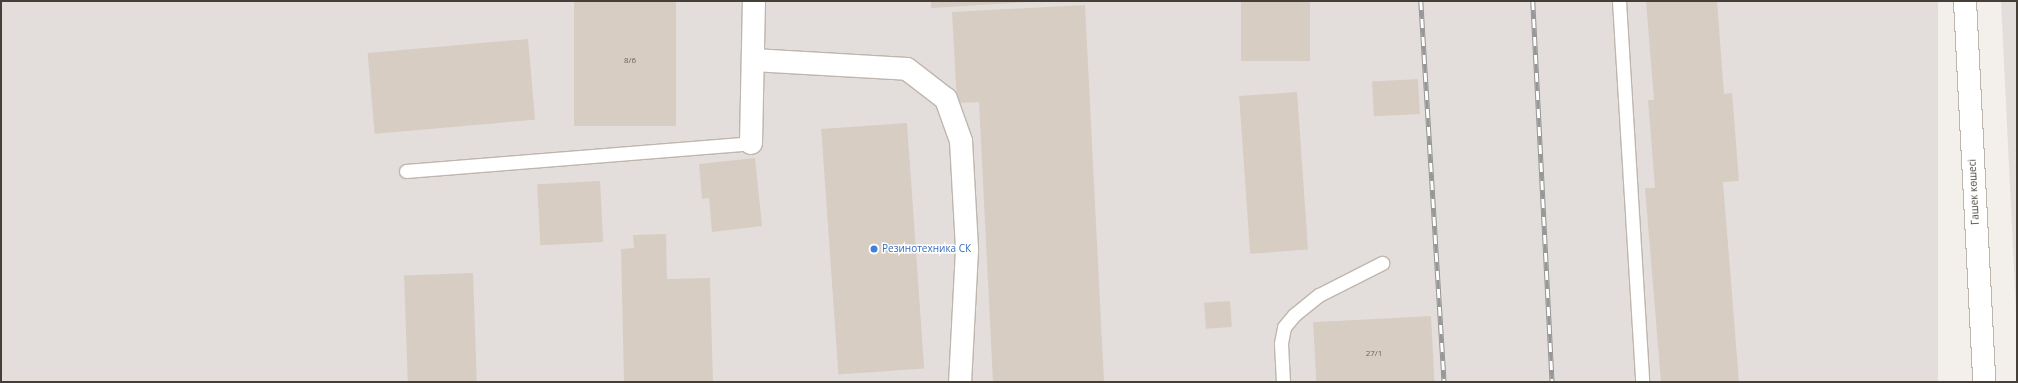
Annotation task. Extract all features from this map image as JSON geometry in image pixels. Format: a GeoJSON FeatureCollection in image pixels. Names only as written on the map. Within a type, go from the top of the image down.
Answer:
{"type":"FeatureCollection","features":[{"type":"Feature","properties":{"kind":"street"},"geometry":{"type":"LineString","coordinates":[[751,143],[754,1]]}},
{"type":"Feature","properties":{"kind":"street","name":"Гашек көшесі"},"geometry":{"type":"LineString","coordinates":[[1965,1],[1984,382]]}},
{"type":"Feature","properties":{"kind":"street"},"geometry":{"type":"LineString","coordinates":[[753,60],[907,69],[946,99],[961,141],[967,250],[960,382]]}},
{"type":"Feature","properties":{"kind":"lane"},"geometry":{"type":"LineString","coordinates":[[1619,1],[1642,382]]}},
{"type":"Feature","properties":{"kind":"lane"},"geometry":{"type":"LineString","coordinates":[[406,171],[751,143]]}},
{"type":"Feature","properties":{"kind":"lane"},"geometry":{"type":"LineString","coordinates":[[1283,382],[1281,343],[1284,328],[1294,315],[1319,294],[1382,263]]}},
{"type":"Feature","properties":{"kind":"shaded area"},"geometry":{"type":"Polygon","coordinates":[[[1,1],[1938,1],[1938,382],[1,382],[1,1]]]}},
{"type":"Feature","properties":{"kind":"shaded area"},"geometry":{"type":"Polygon","coordinates":[[[2001,1],[2017,1],[2017,330],[2001,1]]]}},
{"type":"Feature","properties":{"kind":"building"},"geometry":{"type":"Polygon","coordinates":[[[574,1],[676,1],[676,126],[574,126],[574,1]]]}},
{"type":"Feature","properties":{"kind":"building"},"geometry":{"type":"Polygon","coordinates":[[[931,1],[1030,1],[1030,2],[931,8],[931,1]]]}},
{"type":"Feature","properties":{"kind":"building"},"geometry":{"type":"Polygon","coordinates":[[[1241,1],[1310,1],[1310,61],[1241,61],[1241,1]]]}},
{"type":"Feature","properties":{"kind":"building"},"geometry":{"type":"Polygon","coordinates":[[[1646,1],[1717,1],[1724,94],[1732,93],[1739,181],[1723,182],[1739,382],[1661,382],[1645,188],[1655,188],[1648,100],[1654,100],[1646,1]]]}},
{"type":"Feature","properties":{"kind":"building"},"geometry":{"type":"Polygon","coordinates":[[[1085,5],[1104,382],[993,382],[979,102],[957,103],[952,12],[1085,5]]]}},
{"type":"Feature","properties":{"kind":"building"},"geometry":{"type":"Polygon","coordinates":[[[528,39],[535,120],[375,134],[368,53],[528,39]]]}},
{"type":"Feature","properties":{"kind":"building"},"geometry":{"type":"Polygon","coordinates":[[[1418,79],[1420,114],[1374,116],[1372,81],[1418,79]]]}},
{"type":"Feature","properties":{"kind":"building"},"geometry":{"type":"Polygon","coordinates":[[[1297,92],[1308,250],[1250,254],[1239,96],[1297,92]]]}},
{"type":"Feature","properties":{"kind":"building","name":"Резинотехника СК"},"geometry":{"type":"Polygon","coordinates":[[[907,123],[924,368],[838,374],[821,129],[907,123]]]}},
{"type":"Feature","properties":{"kind":"building"},"geometry":{"type":"Polygon","coordinates":[[[755,158],[762,226],[712,232],[709,198],[702,199],[699,164],[755,158]]]}},
{"type":"Feature","properties":{"kind":"building"},"geometry":{"type":"Polygon","coordinates":[[[600,181],[603,242],[540,245],[537,184],[600,181]]]}},
{"type":"Feature","properties":{"kind":"building"},"geometry":{"type":"Polygon","coordinates":[[[666,234],[667,279],[710,278],[713,382],[624,382],[621,249],[634,248],[633,235],[666,234]]]}},
{"type":"Feature","properties":{"kind":"building"},"geometry":{"type":"Polygon","coordinates":[[[473,273],[477,382],[408,382],[404,275],[473,273]]]}},
{"type":"Feature","properties":{"kind":"building"},"geometry":{"type":"Polygon","coordinates":[[[1230,301],[1232,327],[1206,329],[1204,303],[1230,301]]]}},
{"type":"Feature","properties":{"kind":"building"},"geometry":{"type":"Polygon","coordinates":[[[1431,316],[1434,382],[1316,382],[1313,322],[1431,316]]]}},
{"type":"Feature","properties":{"kind":"railway"},"geometry":{"type":"LineString","coordinates":[[1421,1],[1444,382]]}},
{"type":"Feature","properties":{"kind":"railway"},"geometry":{"type":"LineString","coordinates":[[1533,1],[1552,382]]}},
{"type":"Feature","properties":{"kind":"place","name":"Резинотехника СК"},"geometry":{"type":"Point","coordinates":[874,249]}}]}
